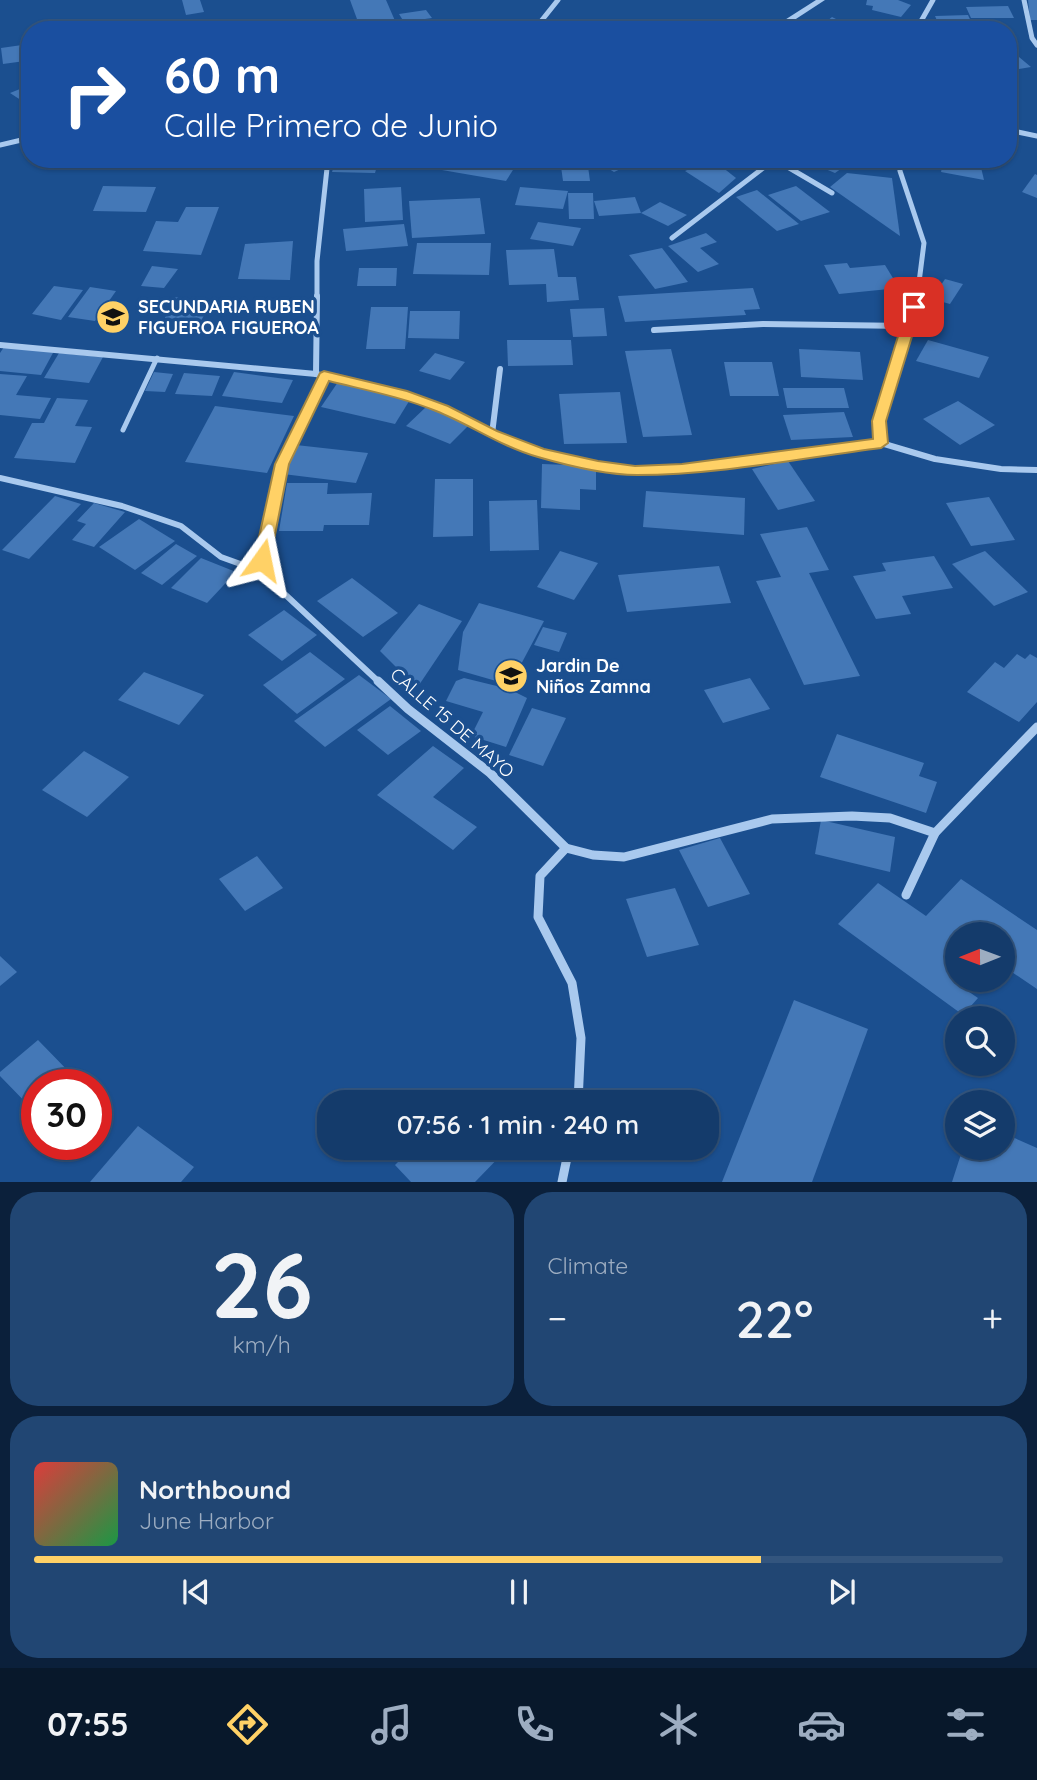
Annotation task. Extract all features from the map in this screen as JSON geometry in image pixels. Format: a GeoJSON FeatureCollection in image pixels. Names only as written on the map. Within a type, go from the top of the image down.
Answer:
{"type":"FeatureCollection","features":[{"type":"Feature","properties":{"kind":"street"},"geometry":{"type":"LineString","coordinates":[[541,21],[558,0]]}},
{"type":"Feature","properties":{"kind":"street"},"geometry":{"type":"LineString","coordinates":[[787,21],[821,0]]}},
{"type":"Feature","properties":{"kind":"street"},"geometry":{"type":"LineString","coordinates":[[921,21],[933,0]]}},
{"type":"Feature","properties":{"kind":"street"},"geometry":{"type":"LineString","coordinates":[[1024,0],[1032,38],[1037,45]]}},
{"type":"Feature","properties":{"kind":"street"},"geometry":{"type":"LineString","coordinates":[[1017,132],[1037,136]]}},
{"type":"Feature","properties":{"kind":"street"},"geometry":{"type":"LineString","coordinates":[[0,145],[21,140]]}},
{"type":"Feature","properties":{"kind":"street"},"geometry":{"type":"LineString","coordinates":[[316,374],[317,261],[327,168]]}},
{"type":"Feature","properties":{"kind":"street"},"geometry":{"type":"LineString","coordinates":[[673,238],[763,168]]}},
{"type":"Feature","properties":{"kind":"street"},"geometry":{"type":"LineString","coordinates":[[790,168],[832,193]]}},
{"type":"Feature","properties":{"kind":"street"},"geometry":{"type":"LineString","coordinates":[[881,443],[879,421],[920,289],[925,243],[900,168]]}},
{"type":"Feature","properties":{"kind":"street"},"geometry":{"type":"LineString","coordinates":[[654,330],[763,324],[908,326]]}},
{"type":"Feature","properties":{"kind":"street"},"geometry":{"type":"LineString","coordinates":[[0,345],[316,374],[402,394],[443,409],[492,434],[540,453],[598,466],[635,470],[682,468],[881,443],[935,459],[1001,470],[1037,470]]}},
{"type":"Feature","properties":{"kind":"street"},"geometry":{"type":"LineString","coordinates":[[123,430],[157,358]]}},
{"type":"Feature","properties":{"kind":"street"},"geometry":{"type":"LineString","coordinates":[[492,434],[500,369]]}},
{"type":"Feature","properties":{"kind":"street"},"geometry":{"type":"LineString","coordinates":[[260,571],[282,464],[324,376]]}},
{"type":"Feature","properties":{"kind":"street","name":"CALLE 15 DE MAYO"},"geometry":{"type":"LineString","coordinates":[[0,478],[122,506],[181,526],[221,557],[260,571],[408,709],[490,773],[533,819],[566,848],[593,855],[624,857],[772,819],[852,816],[890,818],[935,833]]}},
{"type":"Feature","properties":{"kind":"street"},"geometry":{"type":"LineString","coordinates":[[906,895],[935,833],[1037,727]]}},
{"type":"Feature","properties":{"kind":"street"},"geometry":{"type":"LineString","coordinates":[[566,848],[540,876],[538,917],[572,983],[581,1038],[579,1090]]}},
{"type":"Feature","properties":{"kind":"street"},"geometry":{"type":"LineString","coordinates":[[562,1181],[566,1160]]}},
{"type":"Feature","properties":{"kind":"building"},"geometry":{"type":"Polygon","coordinates":[[[182,0],[200,0],[204,12],[186,15],[182,0]]]}},
{"type":"Feature","properties":{"kind":"building"},"geometry":{"type":"Polygon","coordinates":[[[350,0],[386,0],[395,21],[358,21],[350,0]]]}},
{"type":"Feature","properties":{"kind":"building"},"geometry":{"type":"Polygon","coordinates":[[[867,0],[898,0],[911,5],[901,17],[872,10],[873,6],[866,5],[867,0]]]}},
{"type":"Feature","properties":{"kind":"building"},"geometry":{"type":"Polygon","coordinates":[[[1028,0],[1037,0],[1037,20],[1030,20],[1028,0]]]}},
{"type":"Feature","properties":{"kind":"building"},"geometry":{"type":"Polygon","coordinates":[[[1008,6],[1014,18],[971,18],[966,7],[1008,6]]]}},
{"type":"Feature","properties":{"kind":"building"},"geometry":{"type":"Polygon","coordinates":[[[426,10],[432,18],[403,21],[399,14],[426,10]]]}},
{"type":"Feature","properties":{"kind":"building"},"geometry":{"type":"Polygon","coordinates":[[[968,15],[971,21],[937,21],[935,16],[968,15]]]}},
{"type":"Feature","properties":{"kind":"building"},"geometry":{"type":"Polygon","coordinates":[[[21,45],[21,62],[3,64],[1,48],[21,45]]]}},
{"type":"Feature","properties":{"kind":"building"},"geometry":{"type":"Polygon","coordinates":[[[1017,55],[1019,57],[1031,67],[1017,69],[1017,55]]]}},
{"type":"Feature","properties":{"kind":"building"},"geometry":{"type":"Polygon","coordinates":[[[21,89],[21,100],[10,93],[21,89]]]}},
{"type":"Feature","properties":{"kind":"building"},"geometry":{"type":"Polygon","coordinates":[[[333,168],[376,168],[375,173],[332,172],[333,168]]]}},
{"type":"Feature","properties":{"kind":"building"},"geometry":{"type":"Polygon","coordinates":[[[437,168],[514,168],[506,181],[437,168]]]}},
{"type":"Feature","properties":{"kind":"building"},"geometry":{"type":"Polygon","coordinates":[[[561,168],[588,168],[590,181],[563,181],[561,168]]]}},
{"type":"Feature","properties":{"kind":"building"},"geometry":{"type":"Polygon","coordinates":[[[692,168],[723,168],[736,178],[719,193],[685,171],[692,168]]]}},
{"type":"Feature","properties":{"kind":"building"},"geometry":{"type":"Polygon","coordinates":[[[823,168],[842,168],[835,173],[823,168]]]}},
{"type":"Feature","properties":{"kind":"building"},"geometry":{"type":"Polygon","coordinates":[[[942,168],[981,168],[984,180],[941,172],[942,168]]]}},
{"type":"Feature","properties":{"kind":"building"},"geometry":{"type":"Polygon","coordinates":[[[847,173],[892,178],[900,236],[830,187],[847,173]]]}},
{"type":"Feature","properties":{"kind":"building"},"geometry":{"type":"Polygon","coordinates":[[[1035,174],[1037,175],[1037,198],[1022,192],[1035,174]]]}},
{"type":"Feature","properties":{"kind":"building"},"geometry":{"type":"Polygon","coordinates":[[[103,186],[156,187],[146,212],[93,211],[103,186]]]}},
{"type":"Feature","properties":{"kind":"building"},"geometry":{"type":"Polygon","coordinates":[[[796,186],[830,212],[801,221],[768,195],[796,186]]]}},
{"type":"Feature","properties":{"kind":"building"},"geometry":{"type":"Polygon","coordinates":[[[401,187],[403,220],[365,222],[364,189],[401,187]]]}},
{"type":"Feature","properties":{"kind":"building"},"geometry":{"type":"Polygon","coordinates":[[[520,187],[568,191],[563,209],[515,205],[520,187]]]}},
{"type":"Feature","properties":{"kind":"building"},"geometry":{"type":"Polygon","coordinates":[[[757,190],[799,224],[777,231],[736,197],[757,190]]]}},
{"type":"Feature","properties":{"kind":"building"},"geometry":{"type":"Polygon","coordinates":[[[568,193],[593,193],[594,219],[569,219],[568,193]]]}},
{"type":"Feature","properties":{"kind":"building"},"geometry":{"type":"Polygon","coordinates":[[[635,197],[641,213],[599,216],[594,201],[635,197]]]}},
{"type":"Feature","properties":{"kind":"building"},"geometry":{"type":"Polygon","coordinates":[[[480,198],[485,234],[412,238],[409,201],[480,198]]]}},
{"type":"Feature","properties":{"kind":"building"},"geometry":{"type":"Polygon","coordinates":[[[660,202],[687,215],[668,226],[641,213],[660,202]]]}},
{"type":"Feature","properties":{"kind":"building"},"geometry":{"type":"Polygon","coordinates":[[[186,207],[219,207],[201,255],[143,251],[156,221],[178,222],[186,207]]]}},
{"type":"Feature","properties":{"kind":"building"},"geometry":{"type":"Polygon","coordinates":[[[538,222],[581,228],[573,246],[530,239],[538,222]]]}},
{"type":"Feature","properties":{"kind":"building"},"geometry":{"type":"Polygon","coordinates":[[[404,224],[408,246],[346,251],[343,229],[404,224]]]}},
{"type":"Feature","properties":{"kind":"building"},"geometry":{"type":"Polygon","coordinates":[[[706,233],[717,242],[700,248],[719,264],[698,272],[668,246],[706,233]]]}},
{"type":"Feature","properties":{"kind":"building"},"geometry":{"type":"Polygon","coordinates":[[[293,241],[290,280],[238,279],[245,244],[293,241]]]}},
{"type":"Feature","properties":{"kind":"building"},"geometry":{"type":"Polygon","coordinates":[[[417,243],[491,243],[489,275],[413,274],[417,243]]]}},
{"type":"Feature","properties":{"kind":"building"},"geometry":{"type":"Polygon","coordinates":[[[662,248],[688,282],[655,289],[629,255],[662,248]]]}},
{"type":"Feature","properties":{"kind":"building"},"geometry":{"type":"Polygon","coordinates":[[[554,249],[558,277],[576,277],[579,300],[547,302],[546,284],[509,285],[506,250],[554,249]]]}},
{"type":"Feature","properties":{"kind":"building"},"geometry":{"type":"Polygon","coordinates":[[[847,263],[850,268],[885,265],[899,288],[839,294],[824,265],[847,263]]]}},
{"type":"Feature","properties":{"kind":"building"},"geometry":{"type":"Polygon","coordinates":[[[152,266],[178,269],[164,288],[141,286],[152,266]]]}},
{"type":"Feature","properties":{"kind":"building"},"geometry":{"type":"Polygon","coordinates":[[[359,268],[397,268],[396,286],[357,286],[359,268]]]}},
{"type":"Feature","properties":{"kind":"building"},"geometry":{"type":"Polygon","coordinates":[[[945,279],[963,284],[950,304],[932,299],[945,279]]]}},
{"type":"Feature","properties":{"kind":"building"},"geometry":{"type":"Polygon","coordinates":[[[54,286],[83,290],[61,320],[32,314],[54,286]]]}},
{"type":"Feature","properties":{"kind":"building"},"geometry":{"type":"Polygon","coordinates":[[[90,287],[116,291],[95,321],[68,317],[90,287]]]}},
{"type":"Feature","properties":{"kind":"building"},"geometry":{"type":"Polygon","coordinates":[[[753,288],[760,309],[744,310],[746,315],[625,322],[618,296],[753,288]]]}},
{"type":"Feature","properties":{"kind":"building"},"geometry":{"type":"Polygon","coordinates":[[[174,297],[211,302],[201,321],[165,318],[174,297]]]}},
{"type":"Feature","properties":{"kind":"building"},"geometry":{"type":"Polygon","coordinates":[[[371,307],[408,307],[405,349],[366,349],[371,307]]]}},
{"type":"Feature","properties":{"kind":"building"},"geometry":{"type":"Polygon","coordinates":[[[604,308],[607,336],[573,337],[570,309],[604,308]]]}},
{"type":"Feature","properties":{"kind":"building"},"geometry":{"type":"Polygon","coordinates":[[[410,311],[460,311],[459,339],[408,338],[410,311]]]}},
{"type":"Feature","properties":{"kind":"building"},"geometry":{"type":"Polygon","coordinates":[[[507,340],[571,340],[573,365],[508,366],[507,340]]]}},
{"type":"Feature","properties":{"kind":"building"},"geometry":{"type":"Polygon","coordinates":[[[928,340],[989,357],[979,378],[916,361],[928,340]]]}},
{"type":"Feature","properties":{"kind":"building"},"geometry":{"type":"Polygon","coordinates":[[[4,347],[54,351],[41,375],[0,371],[0,353],[4,347]]]}},
{"type":"Feature","properties":{"kind":"building"},"geometry":{"type":"Polygon","coordinates":[[[671,349],[692,435],[643,437],[625,351],[671,349]]]}},
{"type":"Feature","properties":{"kind":"building"},"geometry":{"type":"Polygon","coordinates":[[[799,349],[860,352],[863,380],[801,377],[799,349]]]}},
{"type":"Feature","properties":{"kind":"building"},"geometry":{"type":"Polygon","coordinates":[[[59,353],[103,357],[89,383],[44,378],[59,353]]]}},
{"type":"Feature","properties":{"kind":"building"},"geometry":{"type":"Polygon","coordinates":[[[435,353],[465,362],[450,380],[419,371],[435,353]]]}},
{"type":"Feature","properties":{"kind":"building"},"geometry":{"type":"Polygon","coordinates":[[[724,362],[772,362],[779,396],[730,396],[724,362]]]}},
{"type":"Feature","properties":{"kind":"building"},"geometry":{"type":"Polygon","coordinates":[[[154,372],[173,374],[165,392],[145,391],[154,372]]]}},
{"type":"Feature","properties":{"kind":"building"},"geometry":{"type":"Polygon","coordinates":[[[234,372],[293,380],[282,403],[222,396],[234,372]]]}},
{"type":"Feature","properties":{"kind":"building"},"geometry":{"type":"Polygon","coordinates":[[[184,373],[220,376],[212,396],[175,394],[184,373]]]}},
{"type":"Feature","properties":{"kind":"building"},"geometry":{"type":"Polygon","coordinates":[[[0,374],[27,376],[16,395],[51,398],[40,419],[0,415],[0,374]]]}},
{"type":"Feature","properties":{"kind":"building"},"geometry":{"type":"Polygon","coordinates":[[[338,382],[411,398],[395,424],[321,407],[338,382]]]}},
{"type":"Feature","properties":{"kind":"building"},"geometry":{"type":"Polygon","coordinates":[[[783,388],[844,388],[849,408],[787,408],[783,388]]]}},
{"type":"Feature","properties":{"kind":"building"},"geometry":{"type":"Polygon","coordinates":[[[620,392],[627,443],[564,444],[559,394],[620,392]]]}},
{"type":"Feature","properties":{"kind":"building"},"geometry":{"type":"Polygon","coordinates":[[[57,398],[88,400],[75,426],[92,427],[75,463],[14,458],[32,423],[44,423],[57,398]]]}},
{"type":"Feature","properties":{"kind":"building"},"geometry":{"type":"Polygon","coordinates":[[[958,401],[995,425],[960,445],[923,419],[958,401]]]}},
{"type":"Feature","properties":{"kind":"building"},"geometry":{"type":"Polygon","coordinates":[[[215,406],[294,416],[267,473],[185,462],[215,406]]]}},
{"type":"Feature","properties":{"kind":"building"},"geometry":{"type":"Polygon","coordinates":[[[426,407],[469,425],[450,444],[406,426],[426,407]]]}},
{"type":"Feature","properties":{"kind":"building"},"geometry":{"type":"Polygon","coordinates":[[[844,412],[853,437],[791,440],[783,415],[844,412]]]}},
{"type":"Feature","properties":{"kind":"building"},"geometry":{"type":"Polygon","coordinates":[[[296,445],[368,453],[356,483],[283,474],[296,445]]]}},
{"type":"Feature","properties":{"kind":"building"},"geometry":{"type":"Polygon","coordinates":[[[788,461],[815,501],[778,510],[752,469],[788,461]]]}},
{"type":"Feature","properties":{"kind":"building"},"geometry":{"type":"Polygon","coordinates":[[[542,464],[596,466],[596,490],[580,489],[580,510],[541,508],[542,464]]]}},
{"type":"Feature","properties":{"kind":"building"},"geometry":{"type":"Polygon","coordinates":[[[435,479],[473,479],[473,536],[433,537],[435,479]]]}},
{"type":"Feature","properties":{"kind":"building"},"geometry":{"type":"Polygon","coordinates":[[[287,483],[328,483],[327,494],[372,493],[369,525],[324,525],[323,531],[279,531],[287,483]]]}},
{"type":"Feature","properties":{"kind":"building"},"geometry":{"type":"Polygon","coordinates":[[[646,491],[745,498],[744,535],[643,527],[646,491]]]}},
{"type":"Feature","properties":{"kind":"building"},"geometry":{"type":"Polygon","coordinates":[[[55,496],[81,504],[29,559],[2,550],[55,496]]]}},
{"type":"Feature","properties":{"kind":"building"},"geometry":{"type":"Polygon","coordinates":[[[989,497],[1015,540],[971,546],[946,503],[989,497]]]}},
{"type":"Feature","properties":{"kind":"building"},"geometry":{"type":"Polygon","coordinates":[[[537,500],[539,550],[490,551],[489,501],[537,500]]]}},
{"type":"Feature","properties":{"kind":"building"},"geometry":{"type":"Polygon","coordinates":[[[94,503],[125,512],[94,547],[72,540],[86,524],[77,521],[94,503]]]}},
{"type":"Feature","properties":{"kind":"building"},"geometry":{"type":"Polygon","coordinates":[[[139,519],[175,541],[135,570],[99,547],[139,519]]]}},
{"type":"Feature","properties":{"kind":"building"},"geometry":{"type":"Polygon","coordinates":[[[807,527],[829,570],[809,573],[860,676],[804,685],[756,581],[781,577],[760,534],[807,527]]]}},
{"type":"Feature","properties":{"kind":"building"},"geometry":{"type":"Polygon","coordinates":[[[176,544],[197,556],[162,585],[141,573],[176,544]]]}},
{"type":"Feature","properties":{"kind":"building"},"geometry":{"type":"Polygon","coordinates":[[[560,551],[598,563],[574,600],[537,587],[560,551]]]}},
{"type":"Feature","properties":{"kind":"building"},"geometry":{"type":"Polygon","coordinates":[[[985,551],[1028,592],[994,606],[952,564],[985,551]]]}},
{"type":"Feature","properties":{"kind":"building"},"geometry":{"type":"Polygon","coordinates":[[[934,556],[953,588],[902,596],[911,614],[876,619],[853,576],[886,571],[882,563],[934,556]]]}},
{"type":"Feature","properties":{"kind":"building"},"geometry":{"type":"Polygon","coordinates":[[[201,558],[236,572],[207,603],[171,588],[201,558]]]}},
{"type":"Feature","properties":{"kind":"building"},"geometry":{"type":"Polygon","coordinates":[[[719,566],[731,603],[627,612],[618,575],[719,566]]]}},
{"type":"Feature","properties":{"kind":"building"},"geometry":{"type":"Polygon","coordinates":[[[352,578],[398,613],[363,637],[317,601],[352,578]]]}},
{"type":"Feature","properties":{"kind":"building"},"geometry":{"type":"Polygon","coordinates":[[[479,603],[544,621],[510,685],[458,670],[463,632],[479,603]]]}},
{"type":"Feature","properties":{"kind":"building"},"geometry":{"type":"Polygon","coordinates":[[[419,604],[462,621],[417,688],[380,651],[419,604]]]}},
{"type":"Feature","properties":{"kind":"building"},"geometry":{"type":"Polygon","coordinates":[[[284,610],[317,635],[282,661],[248,635],[284,610]]]}},
{"type":"Feature","properties":{"kind":"building"},"geometry":{"type":"Polygon","coordinates":[[[543,627],[567,633],[559,652],[534,645],[543,627]]]}},
{"type":"Feature","properties":{"kind":"building"},"geometry":{"type":"Polygon","coordinates":[[[310,652],[345,679],[297,714],[263,685],[310,652]]]}},
{"type":"Feature","properties":{"kind":"building"},"geometry":{"type":"Polygon","coordinates":[[[1017,654],[1025,659],[1030,654],[1037,658],[1037,702],[1019,722],[967,692],[995,662],[1004,668],[1017,654]]]}},
{"type":"Feature","properties":{"kind":"building"},"geometry":{"type":"Polygon","coordinates":[[[144,672],[204,695],[179,725],[118,700],[144,672]]]}},
{"type":"Feature","properties":{"kind":"building"},"geometry":{"type":"Polygon","coordinates":[[[359,675],[391,699],[325,747],[294,721],[359,675]]]}},
{"type":"Feature","properties":{"kind":"building"},"geometry":{"type":"Polygon","coordinates":[[[464,678],[509,689],[527,698],[506,747],[471,736],[483,712],[446,701],[456,681],[464,678]]]}},
{"type":"Feature","properties":{"kind":"building"},"geometry":{"type":"Polygon","coordinates":[[[750,678],[770,709],[723,723],[704,690],[750,678]]]}},
{"type":"Feature","properties":{"kind":"building"},"geometry":{"type":"Polygon","coordinates":[[[390,706],[421,731],[388,755],[357,730],[390,706]]]}},
{"type":"Feature","properties":{"kind":"building"},"geometry":{"type":"Polygon","coordinates":[[[532,708],[566,718],[543,766],[509,755],[532,708]]]}},
{"type":"Feature","properties":{"kind":"building"},"geometry":{"type":"Polygon","coordinates":[[[837,734],[924,763],[919,776],[937,782],[926,813],[820,777],[837,734]]]}},
{"type":"Feature","properties":{"kind":"building"},"geometry":{"type":"Polygon","coordinates":[[[433,746],[464,768],[433,797],[477,827],[453,850],[377,795],[433,746]]]}},
{"type":"Feature","properties":{"kind":"building"},"geometry":{"type":"Polygon","coordinates":[[[84,751],[129,777],[87,817],[42,790],[84,751]]]}},
{"type":"Feature","properties":{"kind":"building"},"geometry":{"type":"Polygon","coordinates":[[[821,820],[895,837],[890,872],[815,854],[821,820]]]}},
{"type":"Feature","properties":{"kind":"building"},"geometry":{"type":"Polygon","coordinates":[[[720,838],[750,894],[708,907],[679,850],[720,838]]]}},
{"type":"Feature","properties":{"kind":"building"},"geometry":{"type":"Polygon","coordinates":[[[257,856],[283,888],[245,911],[219,879],[257,856]]]}},
{"type":"Feature","properties":{"kind":"building"},"geometry":{"type":"Polygon","coordinates":[[[961,879],[1037,930],[1037,989],[1015,974],[1015,922],[945,922],[945,992],[969,992],[978,998],[971,1006],[951,1006],[838,924],[878,883],[926,916],[961,879]]]}},
{"type":"Feature","properties":{"kind":"building"},"geometry":{"type":"Polygon","coordinates":[[[675,888],[699,945],[647,957],[626,899],[675,888]]]}},
{"type":"Feature","properties":{"kind":"building"},"geometry":{"type":"Polygon","coordinates":[[[0,956],[17,972],[0,986],[0,956]]]}},
{"type":"Feature","properties":{"kind":"building"},"geometry":{"type":"Polygon","coordinates":[[[794,1000],[868,1029],[812,1182],[722,1182],[794,1000]]]}},
{"type":"Feature","properties":{"kind":"building"},"geometry":{"type":"Polygon","coordinates":[[[38,1040],[66,1069],[21,1069],[21,1098],[0,1076],[0,1072],[38,1040]]]}},
{"type":"Feature","properties":{"kind":"building"},"geometry":{"type":"Polygon","coordinates":[[[138,1126],[194,1167],[181,1182],[90,1182],[109,1160],[112,1160],[112,1156],[138,1126]]]}},
{"type":"Feature","properties":{"kind":"building"},"geometry":{"type":"Polygon","coordinates":[[[1015,1138],[1037,1148],[1037,1182],[952,1182],[959,1160],[1015,1160],[1015,1138]]]}},
{"type":"Feature","properties":{"kind":"building"},"geometry":{"type":"Polygon","coordinates":[[[400,1160],[496,1160],[475,1182],[411,1182],[395,1165],[400,1160]]]}},
{"type":"Feature","properties":{"kind":"place","name":"SECUNDARIA RUBEN FIGUEROA FIGUEROA"},"geometry":{"type":"Point","coordinates":[113,317]}},
{"type":"Feature","properties":{"kind":"place","name":"Jardin De Niños Zamna"},"geometry":{"type":"Point","coordinates":[511,676]}},
{"type":"Feature","properties":{"kind":"route"},"geometry":{"type":"LineString","coordinates":[[262,560],[273,501],[288,446],[306,416],[313,395],[324,376],[402,394],[443,409],[492,434],[540,453],[598,466],[635,470],[682,468],[881,443],[879,421],[914,307]]}}]}
